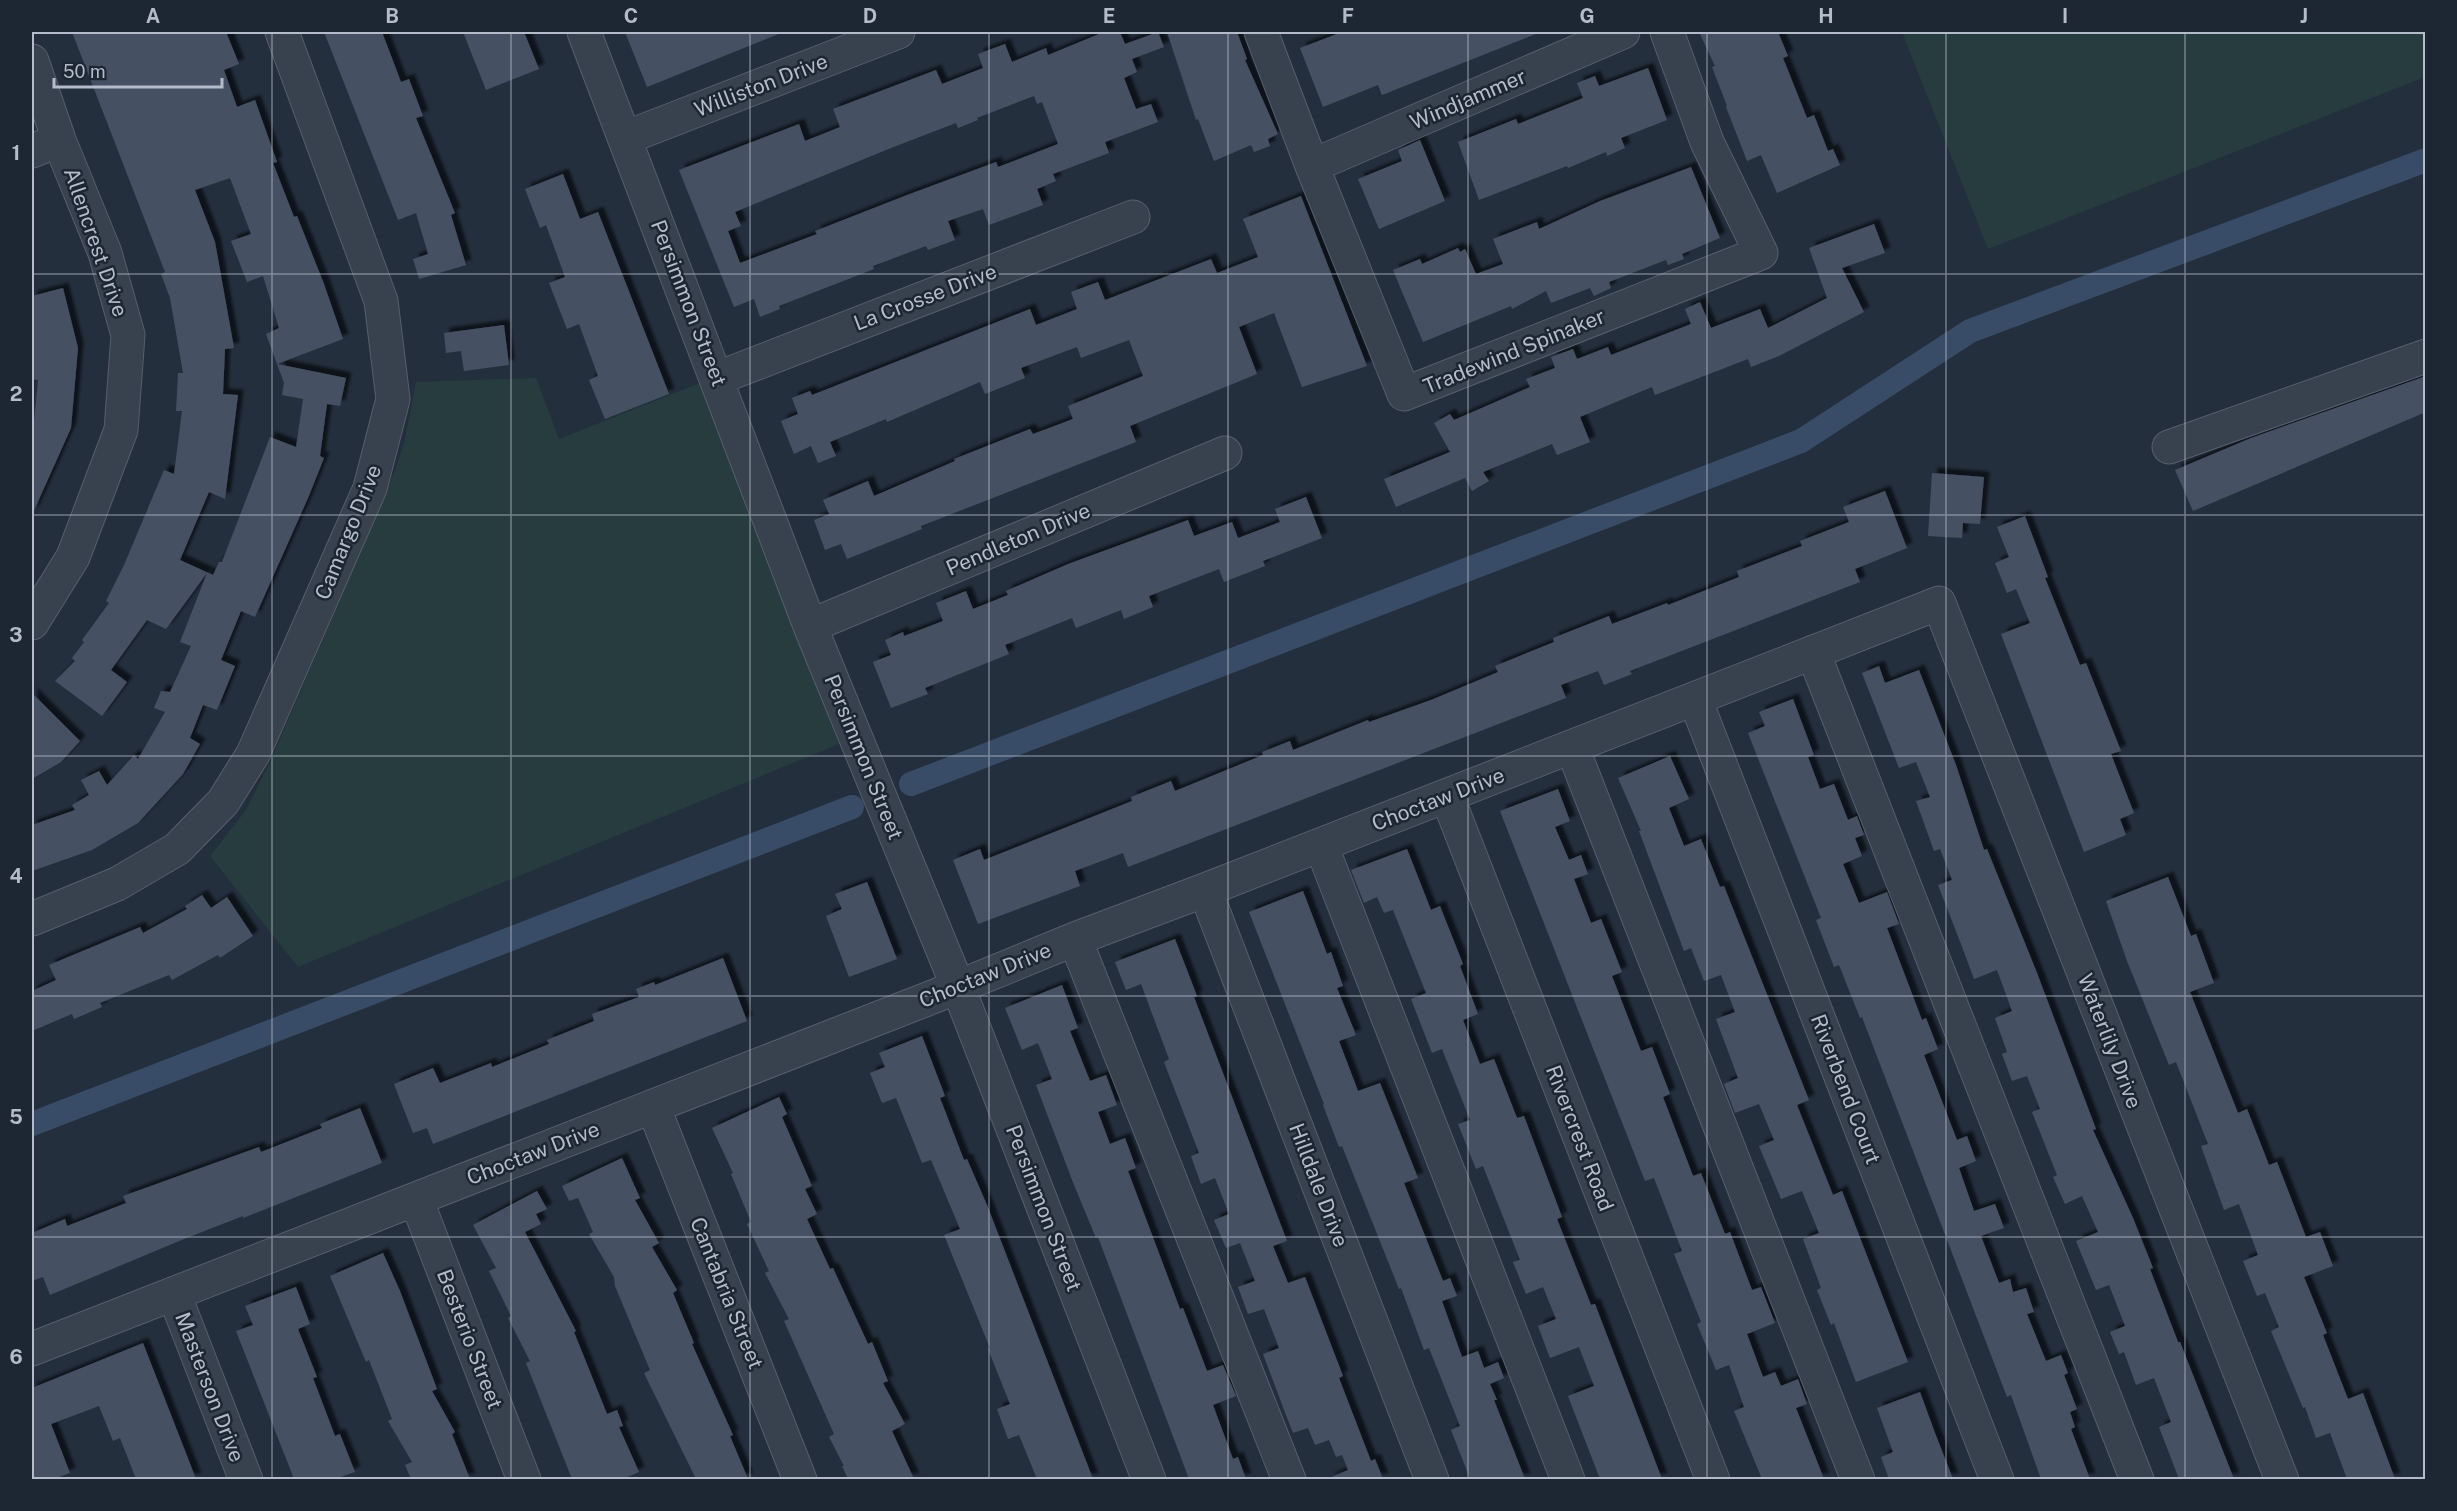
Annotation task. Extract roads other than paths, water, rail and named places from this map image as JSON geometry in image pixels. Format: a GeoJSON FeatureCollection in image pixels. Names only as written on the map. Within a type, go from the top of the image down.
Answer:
{"type":"FeatureCollection","features":[{"type":"Feature","properties":{"kind":"street","name":"Camargo Drive"},"geometry":{"type":"LineString","coordinates":[[32,919],[117,884],[177,849],[223,802],[253,754],[370,488],[393,399],[381,301],[282,32]]}},
{"type":"Feature","properties":{"kind":"street","name":"Persimmon Street"},"geometry":{"type":"LineString","coordinates":[[584,32],[718,378],[810,626],[958,987],[1149,1479]]}},
{"type":"Feature","properties":{"kind":"street","name":"Williston Drive"},"geometry":{"type":"LineString","coordinates":[[625,138],[898,32]]}},
{"type":"Feature","properties":{"kind":"street","name":"Tradewind Spinaker"},"geometry":{"type":"LineString","coordinates":[[1261,32],[1404,394],[1761,253],[1707,142],[1667,32]]}},
{"type":"Feature","properties":{"kind":"street","name":"Windjammer"},"geometry":{"type":"LineString","coordinates":[[1312,166],[1623,32]]}},
{"type":"Feature","properties":{"kind":"street","name":"Allencrest Drive"},"geometry":{"type":"LineString","coordinates":[[32,61],[45,146],[105,253],[128,334],[121,430],[73,557],[32,623]]}},
{"type":"Feature","properties":{"kind":"street","name":"La Crosse Drive"},"geometry":{"type":"LineString","coordinates":[[718,378],[1133,217]]}},
{"type":"Feature","properties":{"kind":"street"},"geometry":{"type":"LineString","coordinates":[[2169,447],[2426,356]]}},
{"type":"Feature","properties":{"kind":"street","name":"Pendleton Drive"},"geometry":{"type":"LineString","coordinates":[[810,626],[1225,453]]}},
{"type":"Feature","properties":{"kind":"street","name":"Choctaw Drive"},"geometry":{"type":"LineString","coordinates":[[32,1349],[958,987],[1075,939],[1939,603]]}},
{"type":"Feature","properties":{"kind":"street","name":"Waterlily Drive"},"geometry":{"type":"LineString","coordinates":[[1939,603],[2282,1479]]}},
{"type":"Feature","properties":{"kind":"street"},"geometry":{"type":"LineString","coordinates":[[1813,652],[2137,1479]]}},
{"type":"Feature","properties":{"kind":"street","name":"Riverbend Court"},"geometry":{"type":"LineString","coordinates":[[1695,699],[1997,1479]]}},
{"type":"Feature","properties":{"kind":"street"},"geometry":{"type":"LineString","coordinates":[[1572,747],[1858,1479]]}},
{"type":"Feature","properties":{"kind":"street","name":"Rivercrest Road"},"geometry":{"type":"LineString","coordinates":[[1447,795],[1713,1479]]}},
{"type":"Feature","properties":{"kind":"street"},"geometry":{"type":"LineString","coordinates":[[1321,845],[1568,1479]]}},
{"type":"Feature","properties":{"kind":"street","name":"Hilldale Drive"},"geometry":{"type":"LineString","coordinates":[[1205,890],[1432,1479]]}},
{"type":"Feature","properties":{"kind":"street"},"geometry":{"type":"LineString","coordinates":[[1075,939],[1289,1479]]}},
{"type":"Feature","properties":{"kind":"street","name":"Cantabria Street"},"geometry":{"type":"LineString","coordinates":[[653,1106],[800,1479]]}},
{"type":"Feature","properties":{"kind":"street","name":"Besterio Street"},"geometry":{"type":"LineString","coordinates":[[416,1199],[524,1479]]}},
{"type":"Feature","properties":{"kind":"street","name":"Masterson Drive"},"geometry":{"type":"LineString","coordinates":[[174,1294],[246,1479]]}},
{"type":"Feature","properties":{"kind":"waterway"},"geometry":{"type":"LineString","coordinates":[[911,784],[1801,441],[1970,331],[2426,160]]}},
{"type":"Feature","properties":{"kind":"waterway"},"geometry":{"type":"LineString","coordinates":[[32,1124],[852,807]]}}]}
